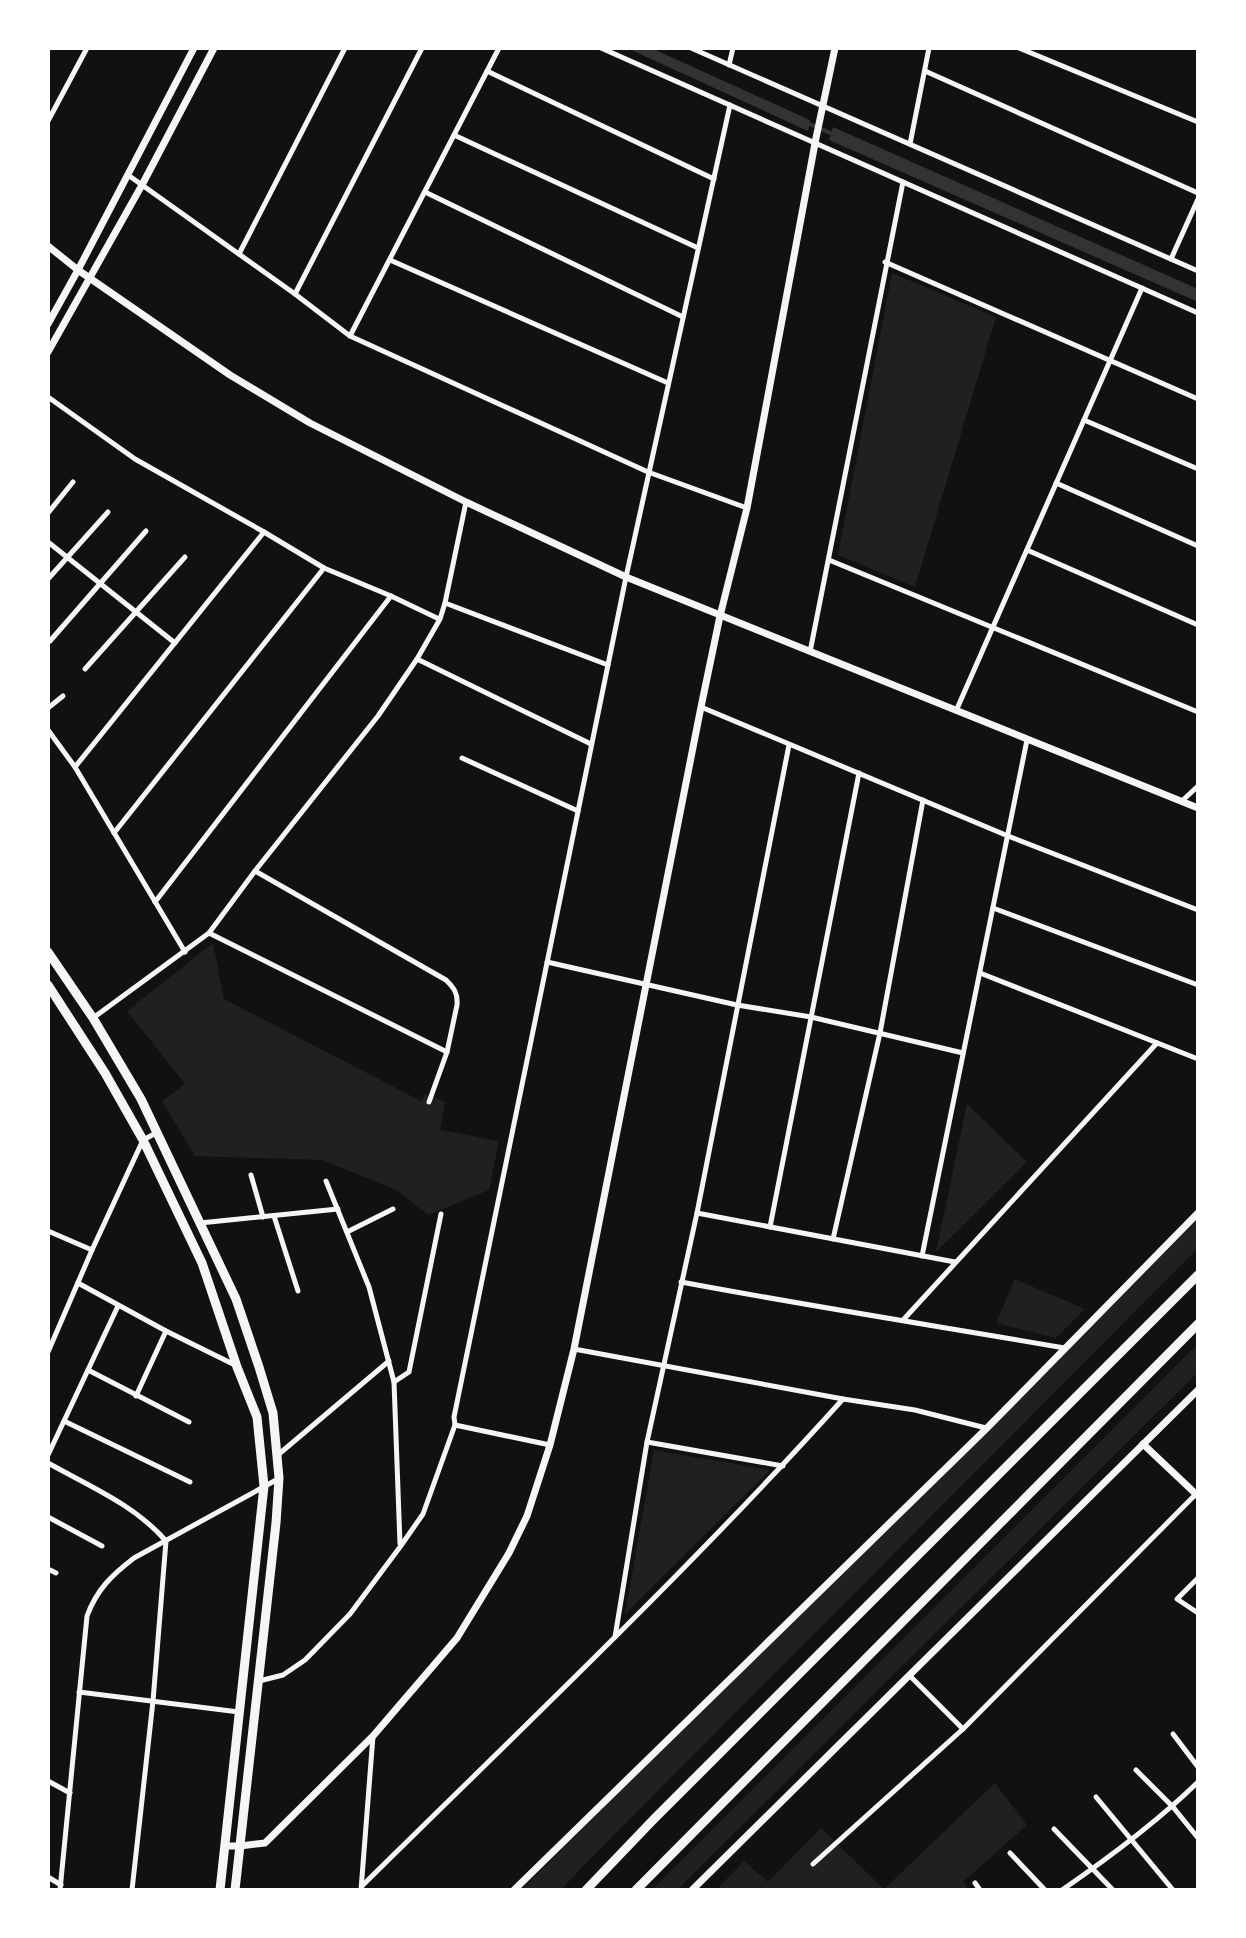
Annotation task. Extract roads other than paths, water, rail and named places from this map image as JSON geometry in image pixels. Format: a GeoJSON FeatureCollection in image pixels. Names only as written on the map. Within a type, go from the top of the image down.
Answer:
{"type":"FeatureCollection","features":[{"type":"Feature","properties":{"kind":"main road"},"geometry":{"type":"LineString","coordinates":[[48,952],[93,1018],[141,1099],[236,1299],[273,1413],[279,1478],[276,1523],[235,1890]]}},
{"type":"Feature","properties":{"kind":"main road"},"geometry":{"type":"LineString","coordinates":[[48,985],[105,1073],[143,1140],[202,1263],[257,1417],[264,1486],[220,1890]]}},
{"type":"Feature","properties":{"kind":"main road"},"geometry":{"type":"LineString","coordinates":[[586,1890],[1198,1275]]}},
{"type":"Feature","properties":{"kind":"main road"},"geometry":{"type":"LineString","coordinates":[[636,1890],[1198,1324]]}},
{"type":"Feature","properties":{"kind":"street"},"geometry":{"type":"LineString","coordinates":[[48,121],[87,48]]}},
{"type":"Feature","properties":{"kind":"street"},"geometry":{"type":"LineString","coordinates":[[48,324],[194,48]]}},
{"type":"Feature","properties":{"kind":"street"},"geometry":{"type":"LineString","coordinates":[[48,352],[142,185],[214,48]]}},
{"type":"Feature","properties":{"kind":"street"},"geometry":{"type":"LineString","coordinates":[[239,254],[345,48]]}},
{"type":"Feature","properties":{"kind":"street"},"geometry":{"type":"LineString","coordinates":[[295,294],[422,48]]}},
{"type":"Feature","properties":{"kind":"street"},"geometry":{"type":"LineString","coordinates":[[350,336],[499,48]]}},
{"type":"Feature","properties":{"kind":"street"},"geometry":{"type":"LineString","coordinates":[[601,48],[1198,313]]}},
{"type":"Feature","properties":{"kind":"street"},"geometry":{"type":"LineString","coordinates":[[691,48],[1198,271]]}},
{"type":"Feature","properties":{"kind":"street"},"geometry":{"type":"LineString","coordinates":[[729,65],[733,48]]}},
{"type":"Feature","properties":{"kind":"street"},"geometry":{"type":"LineString","coordinates":[[225,1846],[265,1843],[373,1736],[457,1638],[509,1553],[527,1516],[550,1445],[574,1349],[701,707],[747,508],[835,48]]}},
{"type":"Feature","properties":{"kind":"street"},"geometry":{"type":"LineString","coordinates":[[910,144],[929,48]]}},
{"type":"Feature","properties":{"kind":"street"},"geometry":{"type":"LineString","coordinates":[[1019,48],[1198,122]]}},
{"type":"Feature","properties":{"kind":"street"},"geometry":{"type":"LineString","coordinates":[[487,71],[714,179]]}},
{"type":"Feature","properties":{"kind":"street"},"geometry":{"type":"LineString","coordinates":[[925,71],[1198,193]]}},
{"type":"Feature","properties":{"kind":"street"},"geometry":{"type":"LineString","coordinates":[[258,1681],[283,1675],[305,1660],[350,1614],[423,1514],[455,1425],[454,1417],[591,744],[730,105]]}},
{"type":"Feature","properties":{"kind":"street"},"geometry":{"type":"LineString","coordinates":[[454,135],[698,248]]}},
{"type":"Feature","properties":{"kind":"street"},"geometry":{"type":"LineString","coordinates":[[128,175],[350,336],[648,472],[747,508]]}},
{"type":"Feature","properties":{"kind":"street"},"geometry":{"type":"LineString","coordinates":[[810,652],[903,182]]}},
{"type":"Feature","properties":{"kind":"street"},"geometry":{"type":"LineString","coordinates":[[425,192],[683,317]]}},
{"type":"Feature","properties":{"kind":"street"},"geometry":{"type":"LineString","coordinates":[[1171,259],[1198,199]]}},
{"type":"Feature","properties":{"kind":"street"},"geometry":{"type":"LineString","coordinates":[[48,246],[230,375],[310,423],[466,502],[626,577],[1198,808]]}},
{"type":"Feature","properties":{"kind":"street"},"geometry":{"type":"LineString","coordinates":[[390,260],[668,383]]}},
{"type":"Feature","properties":{"kind":"street"},"geometry":{"type":"LineString","coordinates":[[885,262],[1198,399]]}},
{"type":"Feature","properties":{"kind":"street"},"geometry":{"type":"LineString","coordinates":[[956,711],[1142,288]]}},
{"type":"Feature","properties":{"kind":"street"},"geometry":{"type":"LineString","coordinates":[[48,397],[135,459],[324,568],[440,619]]}},
{"type":"Feature","properties":{"kind":"street"},"geometry":{"type":"LineString","coordinates":[[1084,420],[1198,469]]}},
{"type":"Feature","properties":{"kind":"street"},"geometry":{"type":"LineString","coordinates":[[48,513],[73,482]]}},
{"type":"Feature","properties":{"kind":"street"},"geometry":{"type":"LineString","coordinates":[[1056,483],[1198,546]]}},
{"type":"Feature","properties":{"kind":"street"},"geometry":{"type":"LineString","coordinates":[[93,1018],[209,933],[378,716],[440,619],[466,502]]}},
{"type":"Feature","properties":{"kind":"street"},"geometry":{"type":"LineString","coordinates":[[48,579],[108,512]]}},
{"type":"Feature","properties":{"kind":"street"},"geometry":{"type":"LineString","coordinates":[[50,641],[146,531]]}},
{"type":"Feature","properties":{"kind":"street"},"geometry":{"type":"LineString","coordinates":[[75,767],[264,532]]}},
{"type":"Feature","properties":{"kind":"street"},"geometry":{"type":"LineString","coordinates":[[48,542],[175,643]]}},
{"type":"Feature","properties":{"kind":"street"},"geometry":{"type":"LineString","coordinates":[[1027,550],[1198,625]]}},
{"type":"Feature","properties":{"kind":"street"},"geometry":{"type":"LineString","coordinates":[[85,669],[185,557]]}},
{"type":"Feature","properties":{"kind":"street"},"geometry":{"type":"LineString","coordinates":[[829,560],[1198,712]]}},
{"type":"Feature","properties":{"kind":"street"},"geometry":{"type":"LineString","coordinates":[[114,833],[324,568]]}},
{"type":"Feature","properties":{"kind":"street"},"geometry":{"type":"LineString","coordinates":[[155,902],[391,596]]}},
{"type":"Feature","properties":{"kind":"street"},"geometry":{"type":"LineString","coordinates":[[445,603],[608,665]]}},
{"type":"Feature","properties":{"kind":"street"},"geometry":{"type":"LineString","coordinates":[[417,659],[591,744]]}},
{"type":"Feature","properties":{"kind":"street"},"geometry":{"type":"LineString","coordinates":[[48,708],[63,696]]}},
{"type":"Feature","properties":{"kind":"street"},"geometry":{"type":"LineString","coordinates":[[701,707],[1008,836],[1198,910]]}},
{"type":"Feature","properties":{"kind":"street"},"geometry":{"type":"LineString","coordinates":[[48,730],[75,767],[185,952]]}},
{"type":"Feature","properties":{"kind":"street"},"geometry":{"type":"LineString","coordinates":[[922,1256],[1027,740]]}},
{"type":"Feature","properties":{"kind":"street"},"geometry":{"type":"LineString","coordinates":[[615,1637],[647,1442],[697,1213],[789,745]]}},
{"type":"Feature","properties":{"kind":"street"},"geometry":{"type":"LineString","coordinates":[[462,758],[578,811]]}},
{"type":"Feature","properties":{"kind":"street"},"geometry":{"type":"LineString","coordinates":[[770,1227],[859,773]]}},
{"type":"Feature","properties":{"kind":"street"},"geometry":{"type":"LineString","coordinates":[[1182,801],[1198,786]]}},
{"type":"Feature","properties":{"kind":"street"},"geometry":{"type":"LineString","coordinates":[[833,1239],[880,1033],[923,800]]}},
{"type":"Feature","properties":{"kind":"street"},"geometry":{"type":"LineString","coordinates":[[255,871],[446,980],[455,989],[458,997],[447,1052],[429,1102]]}},
{"type":"Feature","properties":{"kind":"street"},"geometry":{"type":"LineString","coordinates":[[993,908],[1198,985]]}},
{"type":"Feature","properties":{"kind":"street"},"geometry":{"type":"LineString","coordinates":[[209,933],[447,1052]]}},
{"type":"Feature","properties":{"kind":"street"},"geometry":{"type":"LineString","coordinates":[[547,962],[737,1005],[811,1017],[963,1053]]}},
{"type":"Feature","properties":{"kind":"street"},"geometry":{"type":"LineString","coordinates":[[980,973],[1198,1059]]}},
{"type":"Feature","properties":{"kind":"street"},"geometry":{"type":"LineString","coordinates":[[903,1320],[1157,1043]]}},
{"type":"Feature","properties":{"kind":"street"},"geometry":{"type":"LineString","coordinates":[[48,1352],[143,1140],[157,1133]]}},
{"type":"Feature","properties":{"kind":"street"},"geometry":{"type":"LineString","coordinates":[[251,1175],[263,1217]]}},
{"type":"Feature","properties":{"kind":"street"},"geometry":{"type":"LineString","coordinates":[[326,1181],[369,1287],[394,1382],[400,1547]]}},
{"type":"Feature","properties":{"kind":"street"},"geometry":{"type":"LineString","coordinates":[[200,1223],[338,1209]]}},
{"type":"Feature","properties":{"kind":"street"},"geometry":{"type":"LineString","coordinates":[[347,1232],[393,1209]]}},
{"type":"Feature","properties":{"kind":"street"},"geometry":{"type":"LineString","coordinates":[[697,1213],[956,1263]]}},
{"type":"Feature","properties":{"kind":"street"},"geometry":{"type":"LineString","coordinates":[[514,1890],[987,1428],[1198,1213]]}},
{"type":"Feature","properties":{"kind":"street"},"geometry":{"type":"LineString","coordinates":[[394,1382],[409,1372],[441,1214]]}},
{"type":"Feature","properties":{"kind":"street"},"geometry":{"type":"LineString","coordinates":[[274,1216],[298,1291]]}},
{"type":"Feature","properties":{"kind":"street"},"geometry":{"type":"LineString","coordinates":[[48,1231],[92,1250]]}},
{"type":"Feature","properties":{"kind":"street"},"geometry":{"type":"LineString","coordinates":[[681,1282],[1065,1348]]}},
{"type":"Feature","properties":{"kind":"street"},"geometry":{"type":"LineString","coordinates":[[78,1283],[237,1367]]}},
{"type":"Feature","properties":{"kind":"street"},"geometry":{"type":"LineString","coordinates":[[48,1455],[118,1306]]}},
{"type":"Feature","properties":{"kind":"street"},"geometry":{"type":"LineString","coordinates":[[136,1396],[166,1331]]}},
{"type":"Feature","properties":{"kind":"street"},"geometry":{"type":"LineString","coordinates":[[574,1349],[915,1410],[987,1428]]}},
{"type":"Feature","properties":{"kind":"street"},"geometry":{"type":"LineString","coordinates":[[278,1454],[389,1361]]}},
{"type":"Feature","properties":{"kind":"street"},"geometry":{"type":"LineString","coordinates":[[88,1370],[189,1422]]}},
{"type":"Feature","properties":{"kind":"street"},"geometry":{"type":"LineString","coordinates":[[692,1890],[1198,1390]]}},
{"type":"Feature","properties":{"kind":"street"},"geometry":{"type":"LineString","coordinates":[[362,1888],[615,1637],[783,1466],[843,1399]]}},
{"type":"Feature","properties":{"kind":"street"},"geometry":{"type":"LineString","coordinates":[[64,1421],[190,1482]]}},
{"type":"Feature","properties":{"kind":"street"},"geometry":{"type":"LineString","coordinates":[[455,1425],[550,1445]]}},
{"type":"Feature","properties":{"kind":"street"},"geometry":{"type":"LineString","coordinates":[[647,1442],[783,1466]]}},
{"type":"Feature","properties":{"kind":"street"},"geometry":{"type":"LineString","coordinates":[[813,1864],[963,1729],[1197,1495],[1143,1444]]}},
{"type":"Feature","properties":{"kind":"street"},"geometry":{"type":"LineString","coordinates":[[48,1463],[136,1512],[166,1541],[153,1701],[132,1890]]}},
{"type":"Feature","properties":{"kind":"street"},"geometry":{"type":"LineString","coordinates":[[61,1888],[87,1616],[93,1598],[115,1573],[134,1558],[279,1478]]}},
{"type":"Feature","properties":{"kind":"street"},"geometry":{"type":"LineString","coordinates":[[48,1517],[102,1546]]}},
{"type":"Feature","properties":{"kind":"street"},"geometry":{"type":"LineString","coordinates":[[48,1569],[56,1573]]}},
{"type":"Feature","properties":{"kind":"street"},"geometry":{"type":"LineString","coordinates":[[1198,1578],[1177,1599],[1198,1613]]}},
{"type":"Feature","properties":{"kind":"street"},"geometry":{"type":"LineString","coordinates":[[909,1675],[963,1729]]}},
{"type":"Feature","properties":{"kind":"street"},"geometry":{"type":"LineString","coordinates":[[79,1692],[240,1712]]}},
{"type":"Feature","properties":{"kind":"street"},"geometry":{"type":"LineString","coordinates":[[1173,1734],[1198,1767]]}},
{"type":"Feature","properties":{"kind":"street"},"geometry":{"type":"LineString","coordinates":[[362,1888],[373,1736]]}},
{"type":"Feature","properties":{"kind":"street"},"geometry":{"type":"LineString","coordinates":[[1136,1770],[1173,1807],[1198,1838]]}},
{"type":"Feature","properties":{"kind":"street"},"geometry":{"type":"LineString","coordinates":[[48,1781],[70,1793]]}},
{"type":"Feature","properties":{"kind":"street"},"geometry":{"type":"LineString","coordinates":[[1062,1890],[1131,1841],[1198,1782]]}},
{"type":"Feature","properties":{"kind":"street"},"geometry":{"type":"LineString","coordinates":[[1096,1797],[1173,1890]]}},
{"type":"Feature","properties":{"kind":"street"},"geometry":{"type":"LineString","coordinates":[[1054,1829],[1113,1890]]}},
{"type":"Feature","properties":{"kind":"street"},"geometry":{"type":"LineString","coordinates":[[1010,1853],[1045,1890]]}},
{"type":"Feature","properties":{"kind":"street"},"geometry":{"type":"LineString","coordinates":[[48,1877],[61,1888]]}},
{"type":"Feature","properties":{"kind":"street"},"geometry":{"type":"LineString","coordinates":[[975,1883],[980,1890]]}},
{"type":"Feature","properties":{"kind":"waterway"},"geometry":{"type":"LineString","coordinates":[[807,123],[835,135]]}}]}
